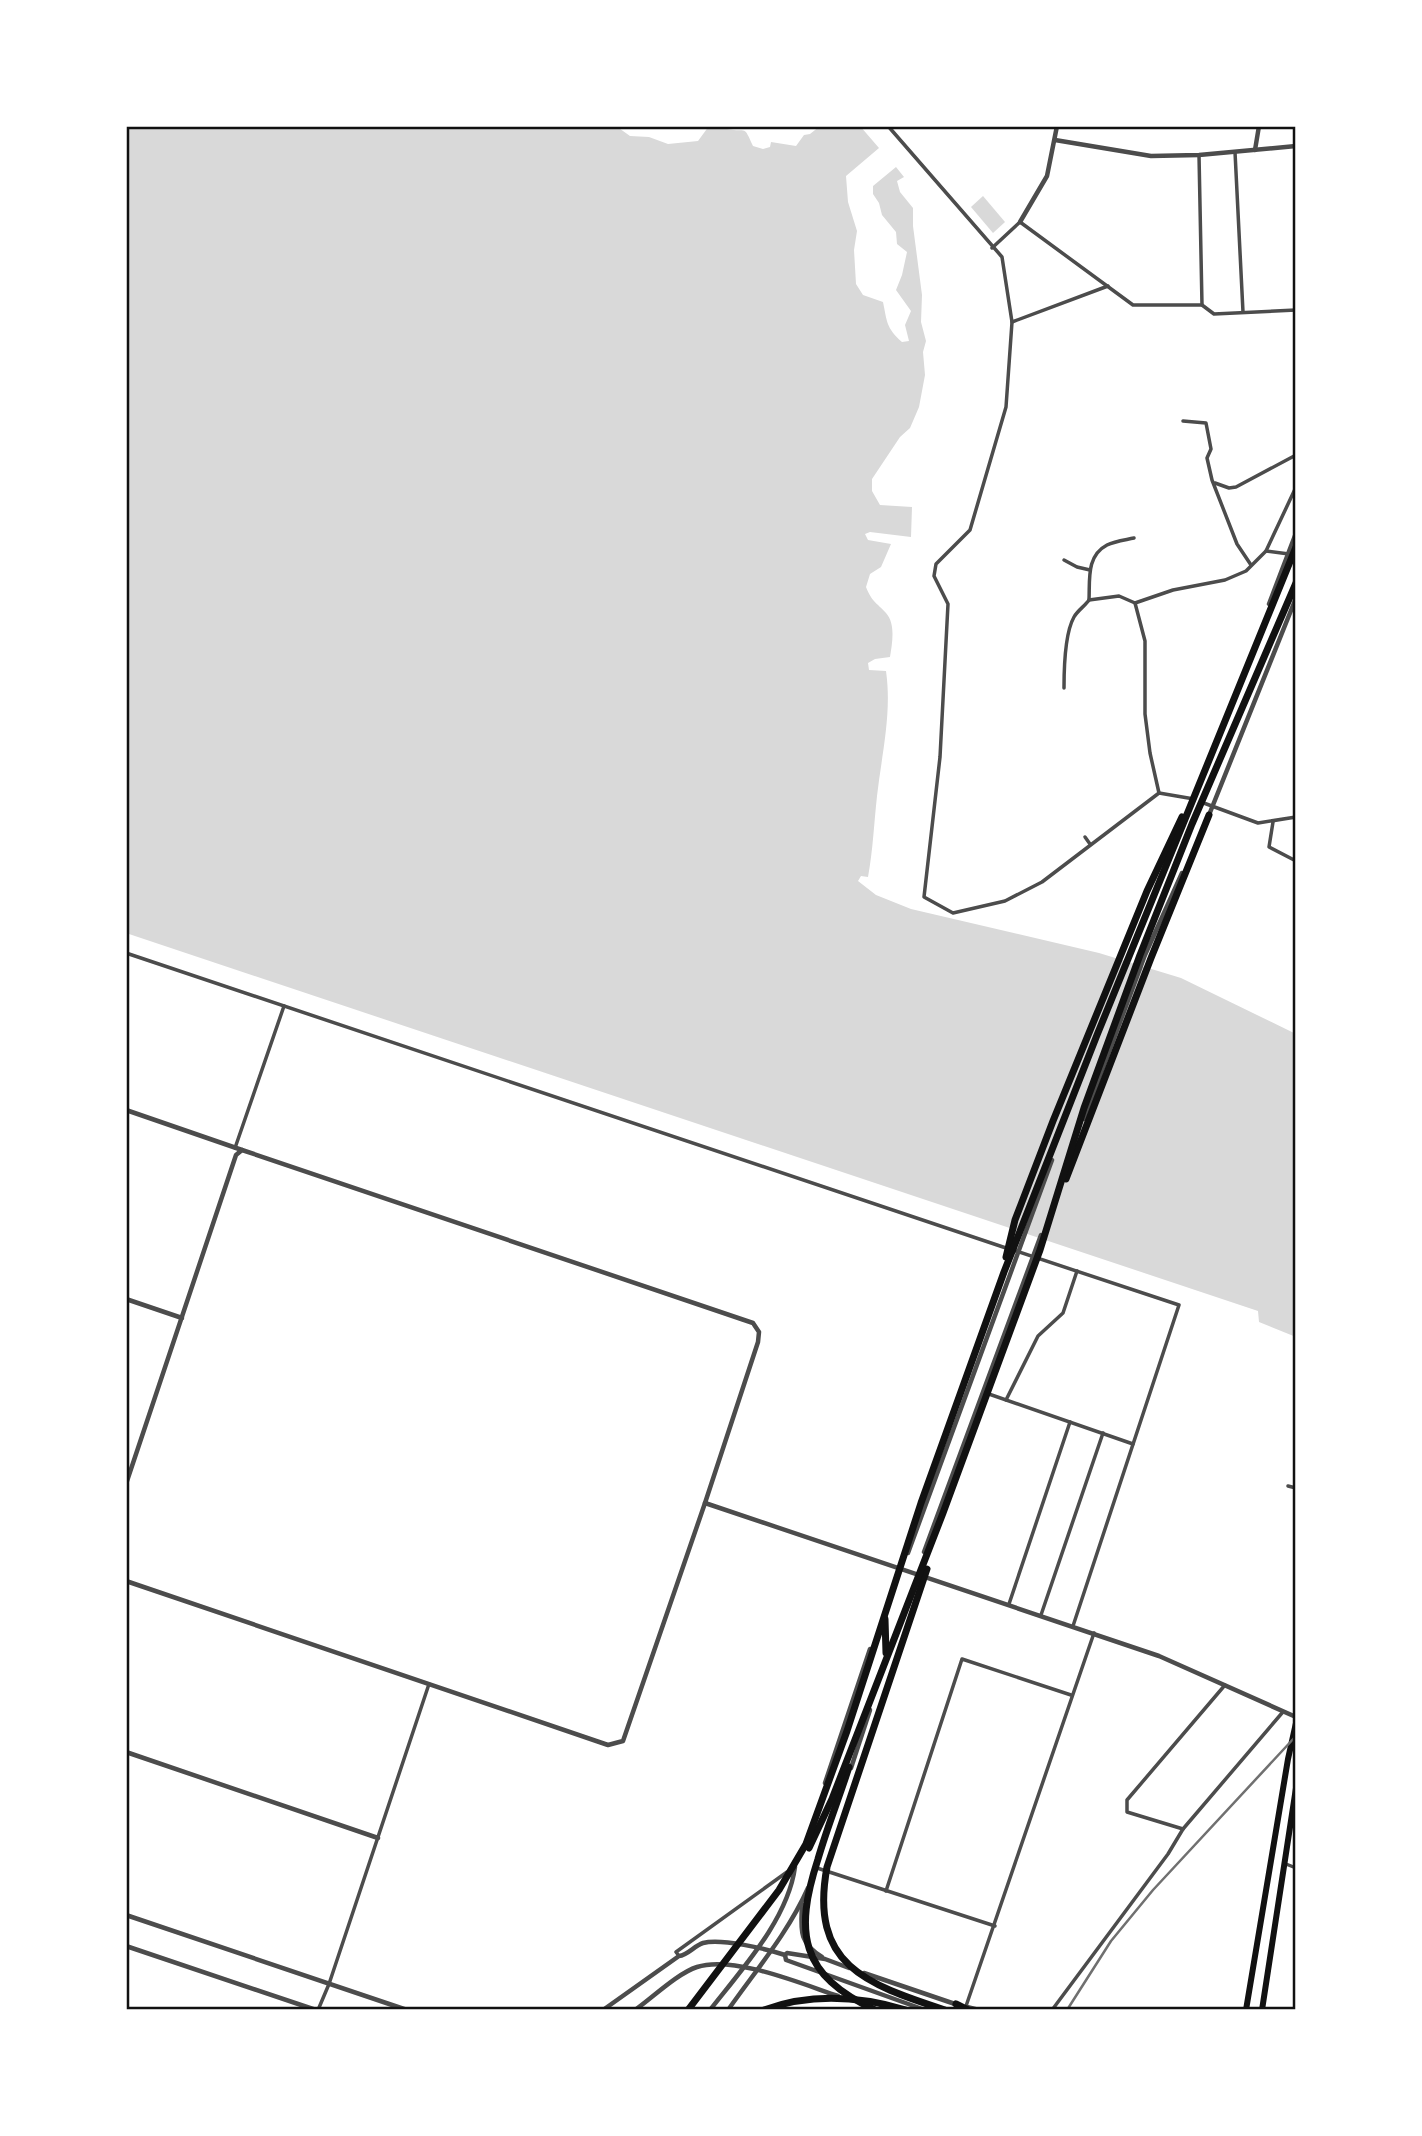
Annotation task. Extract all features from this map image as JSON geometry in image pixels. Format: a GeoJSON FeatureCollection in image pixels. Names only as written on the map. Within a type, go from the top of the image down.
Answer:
{"type":"FeatureCollection","features":[{"type":"Feature","properties":{"kind":"highway"},"geometry":{"type":"LineString","coordinates":[[690,2010],[779,1890],[806,1844],[847,1731],[933,1469],[1004,1272],[1097,1035],[1296,547]]}},
{"type":"Feature","properties":{"kind":"highway"},"geometry":{"type":"LineString","coordinates":[[1040,1250],[1084,1108],[1140,955],[1192,824],[1296,583]]}},
{"type":"Feature","properties":{"kind":"highway"},"geometry":{"type":"LineString","coordinates":[[690,2010],[780,1892],[819,1829],[943,1513],[1148,956],[1209,815]]}},
{"type":"Feature","properties":{"kind":"highway"},"geometry":{"type":"LineString","coordinates":[[1004,1272],[1016,1220],[1053,1121],[1147,891],[1182,817]]}},
{"type":"Feature","properties":{"kind":"highway"},"geometry":{"type":"LineString","coordinates":[[943,1513],[827,1867],[822,1907],[831,1942],[858,1974],[898,1995],[945,2010]]}},
{"type":"Feature","properties":{"kind":"highway"},"geometry":{"type":"LineString","coordinates":[[876,2010],[840,1992],[818,1967],[806,1935],[804,1912],[811,1881],[887,1650],[884,1615]]}},
{"type":"Feature","properties":{"kind":"highway"},"geometry":{"type":"LineString","coordinates":[[1246,2010],[1296,1723]]}},
{"type":"Feature","properties":{"kind":"highway"},"geometry":{"type":"LineString","coordinates":[[1262,2010],[1296,1788]]}},
{"type":"Feature","properties":{"kind":"highway"},"geometry":{"type":"LineString","coordinates":[[764,2010],[808,1999],[824,1998],[875,2002],[906,2010]]}},
{"type":"Feature","properties":{"kind":"highway"},"geometry":{"type":"LineString","coordinates":[[956,2004],[966,2010]]}},
{"type":"Feature","properties":{"kind":"street"},"geometry":{"type":"LineString","coordinates":[[888,126],[1002,257],[1012,322],[1006,407],[970,530],[936,564],[934,576],[948,604],[940,757],[924,897],[953,913],[1005,901],[1042,882],[1158,793],[1191,798],[1258,823],[1296,817]]}},
{"type":"Feature","properties":{"kind":"street"},"geometry":{"type":"LineString","coordinates":[[992,248],[1020,222],[1047,176],[1057,126]]}},
{"type":"Feature","properties":{"kind":"street"},"geometry":{"type":"LineString","coordinates":[[1255,150],[1259,126]]}},
{"type":"Feature","properties":{"kind":"street"},"geometry":{"type":"LineString","coordinates":[[1055,140],[1151,156],[1199,155],[1296,146]]}},
{"type":"Feature","properties":{"kind":"street"},"geometry":{"type":"LineString","coordinates":[[1235,152],[1243,312]]}},
{"type":"Feature","properties":{"kind":"street"},"geometry":{"type":"LineString","coordinates":[[1199,155],[1202,305]]}},
{"type":"Feature","properties":{"kind":"street"},"geometry":{"type":"LineString","coordinates":[[1020,222],[1133,304],[1202,305],[1213,314],[1296,310]]}},
{"type":"Feature","properties":{"kind":"street"},"geometry":{"type":"LineString","coordinates":[[1012,322],[1108,286]]}},
{"type":"Feature","properties":{"kind":"street"},"geometry":{"type":"LineString","coordinates":[[1183,421],[1206,423],[1211,449],[1207,458],[1213,482],[1237,544],[1251,566]]}},
{"type":"Feature","properties":{"kind":"street"},"geometry":{"type":"LineString","coordinates":[[1213,482],[1229,488],[1236,487],[1296,455]]}},
{"type":"Feature","properties":{"kind":"street"},"geometry":{"type":"LineString","coordinates":[[1089,600],[1119,596],[1135,603],[1173,590],[1225,580],[1251,566],[1266,551],[1296,487]]}},
{"type":"Feature","properties":{"kind":"street"},"geometry":{"type":"LineString","coordinates":[[710,2010],[759,1948],[784,1905],[876,1632],[903,1569],[1082,1076],[1135,952],[1182,817],[1237,689],[1296,533]]}},
{"type":"Feature","properties":{"kind":"street"},"geometry":{"type":"LineString","coordinates":[[1064,688],[1064,668],[1073,619],[1089,600],[1090,570],[1096,553],[1105,546],[1134,538]]}},
{"type":"Feature","properties":{"kind":"street"},"geometry":{"type":"LineString","coordinates":[[1266,551],[1296,556]]}},
{"type":"Feature","properties":{"kind":"street"},"geometry":{"type":"LineString","coordinates":[[1064,560],[1090,570]]}},
{"type":"Feature","properties":{"kind":"street"},"geometry":{"type":"LineString","coordinates":[[1209,815],[1296,598]]}},
{"type":"Feature","properties":{"kind":"street"},"geometry":{"type":"LineString","coordinates":[[1135,603],[1145,641],[1145,714],[1158,793]]}},
{"type":"Feature","properties":{"kind":"street"},"geometry":{"type":"LineString","coordinates":[[1273,821],[1269,847],[1296,861]]}},
{"type":"Feature","properties":{"kind":"street"},"geometry":{"type":"LineString","coordinates":[[1085,837],[1090,844]]}},
{"type":"Feature","properties":{"kind":"street"},"geometry":{"type":"LineString","coordinates":[[126,953],[1179,1306],[1073,1626]]}},
{"type":"Feature","properties":{"kind":"street"},"geometry":{"type":"LineString","coordinates":[[727,2010],[772,1951],[802,1900],[816,1868],[982,1392],[1148,956]]}},
{"type":"Feature","properties":{"kind":"street"},"geometry":{"type":"LineString","coordinates":[[235,1148],[284,1006]]}},
{"type":"Feature","properties":{"kind":"street"},"geometry":{"type":"LineString","coordinates":[[126,1110],[753,1323],[759,1332],[705,1503],[623,1741],[608,1745],[126,1581]]}},
{"type":"Feature","properties":{"kind":"street"},"geometry":{"type":"LineString","coordinates":[[126,1484],[236,1155],[242,1150]]}},
{"type":"Feature","properties":{"kind":"street"},"geometry":{"type":"LineString","coordinates":[[1006,1400],[1038,1336],[1063,1313],[1077,1271]]}},
{"type":"Feature","properties":{"kind":"street"},"geometry":{"type":"LineString","coordinates":[[126,1299],[182,1318]]}},
{"type":"Feature","properties":{"kind":"street"},"geometry":{"type":"LineString","coordinates":[[982,1392],[1133,1444]]}},
{"type":"Feature","properties":{"kind":"street"},"geometry":{"type":"LineString","coordinates":[[1009,1604],[1070,1422]]}},
{"type":"Feature","properties":{"kind":"street"},"geometry":{"type":"LineString","coordinates":[[1041,1615],[1103,1433]]}},
{"type":"Feature","properties":{"kind":"street"},"geometry":{"type":"LineString","coordinates":[[1288,1486],[1296,1488]]}},
{"type":"Feature","properties":{"kind":"street"},"geometry":{"type":"LineString","coordinates":[[705,1503],[1159,1656],[1296,1717]]}},
{"type":"Feature","properties":{"kind":"street"},"geometry":{"type":"LineString","coordinates":[[966,2010],[1094,1633]]}},
{"type":"Feature","properties":{"kind":"street"},"geometry":{"type":"LineString","coordinates":[[886,1891],[962,1659],[1071,1695]]}},
{"type":"Feature","properties":{"kind":"street"},"geometry":{"type":"LineString","coordinates":[[126,1946],[317,2010],[329,1984],[429,1684]]}},
{"type":"Feature","properties":{"kind":"street"},"geometry":{"type":"LineString","coordinates":[[1183,1829],[1127,1812],[1127,1800],[1225,1685]]}},
{"type":"Feature","properties":{"kind":"street"},"geometry":{"type":"LineString","coordinates":[[1052,2010],[1168,1854],[1183,1829],[1282,1713]]}},
{"type":"Feature","properties":{"kind":"street"},"geometry":{"type":"LineString","coordinates":[[126,1752],[378,1838]]}},
{"type":"Feature","properties":{"kind":"street"},"geometry":{"type":"LineString","coordinates":[[1284,1863],[1296,1868]]}},
{"type":"Feature","properties":{"kind":"street"},"geometry":{"type":"LineString","coordinates":[[816,1868],[995,1926]]}},
{"type":"Feature","properties":{"kind":"street"},"geometry":{"type":"LineString","coordinates":[[679,1956],[676,1952],[788,1871],[794,1871]]}},
{"type":"Feature","properties":{"kind":"street"},"geometry":{"type":"LineString","coordinates":[[802,1900],[801,1928],[805,1942],[808,1948],[825,1959]]}},
{"type":"Feature","properties":{"kind":"street"},"geometry":{"type":"LineString","coordinates":[[126,1915],[407,2010]]}},
{"type":"Feature","properties":{"kind":"street"},"geometry":{"type":"LineString","coordinates":[[603,2010],[679,1956],[707,1942],[825,1959],[979,2010]]}},
{"type":"Feature","properties":{"kind":"street"},"geometry":{"type":"LineString","coordinates":[[785,1955],[786,1960],[925,2010]]}},
{"type":"Feature","properties":{"kind":"street"},"geometry":{"type":"LineString","coordinates":[[635,2010],[694,1968],[712,1964],[759,1970],[876,2010]]}},
{"type":"Feature","properties":{"kind":"shaded area"},"geometry":{"type":"Polygon","coordinates":[[[126,126],[616,126],[630,136],[649,137],[668,144],[698,141],[711,126],[744,131],[753,146],[763,149],[770,147],[771,142],[796,146],[804,135],[820,126],[860,126],[879,148],[846,176],[848,202],[857,231],[854,250],[856,284],[863,295],[883,302],[893,333],[902,342],[909,341],[905,325],[911,311],[896,290],[907,252],[897,244],[896,232],[882,215],[873,194],[873,186],[896,167],[904,177],[897,181],[900,192],[913,208],[922,295],[921,322],[926,341],[923,352],[925,375],[919,407],[910,428],[900,437],[872,479],[872,491],[880,505],[912,507],[911,537],[870,532],[865,534],[868,540],[891,544],[881,567],[870,574],[866,587],[872,599],[889,618],[892,634],[890,657],[868,663],[869,670],[886,671],[888,702],[870,867],[868,877],[861,876],[858,881],[876,895],[911,909],[1099,953],[1181,978],[1296,1034],[1296,1337],[1259,1322],[1258,1311],[126,933],[126,126]]]}},
{"type":"Feature","properties":{"kind":"shaded area"},"geometry":{"type":"Polygon","coordinates":[[[983,196],[1005,222],[993,233],[971,207],[983,196]]]}},
{"type":"Feature","properties":{"kind":"railway"},"geometry":{"type":"LineString","coordinates":[[1067,2010],[1111,1941],[1153,1890],[1296,1736]]}}]}
